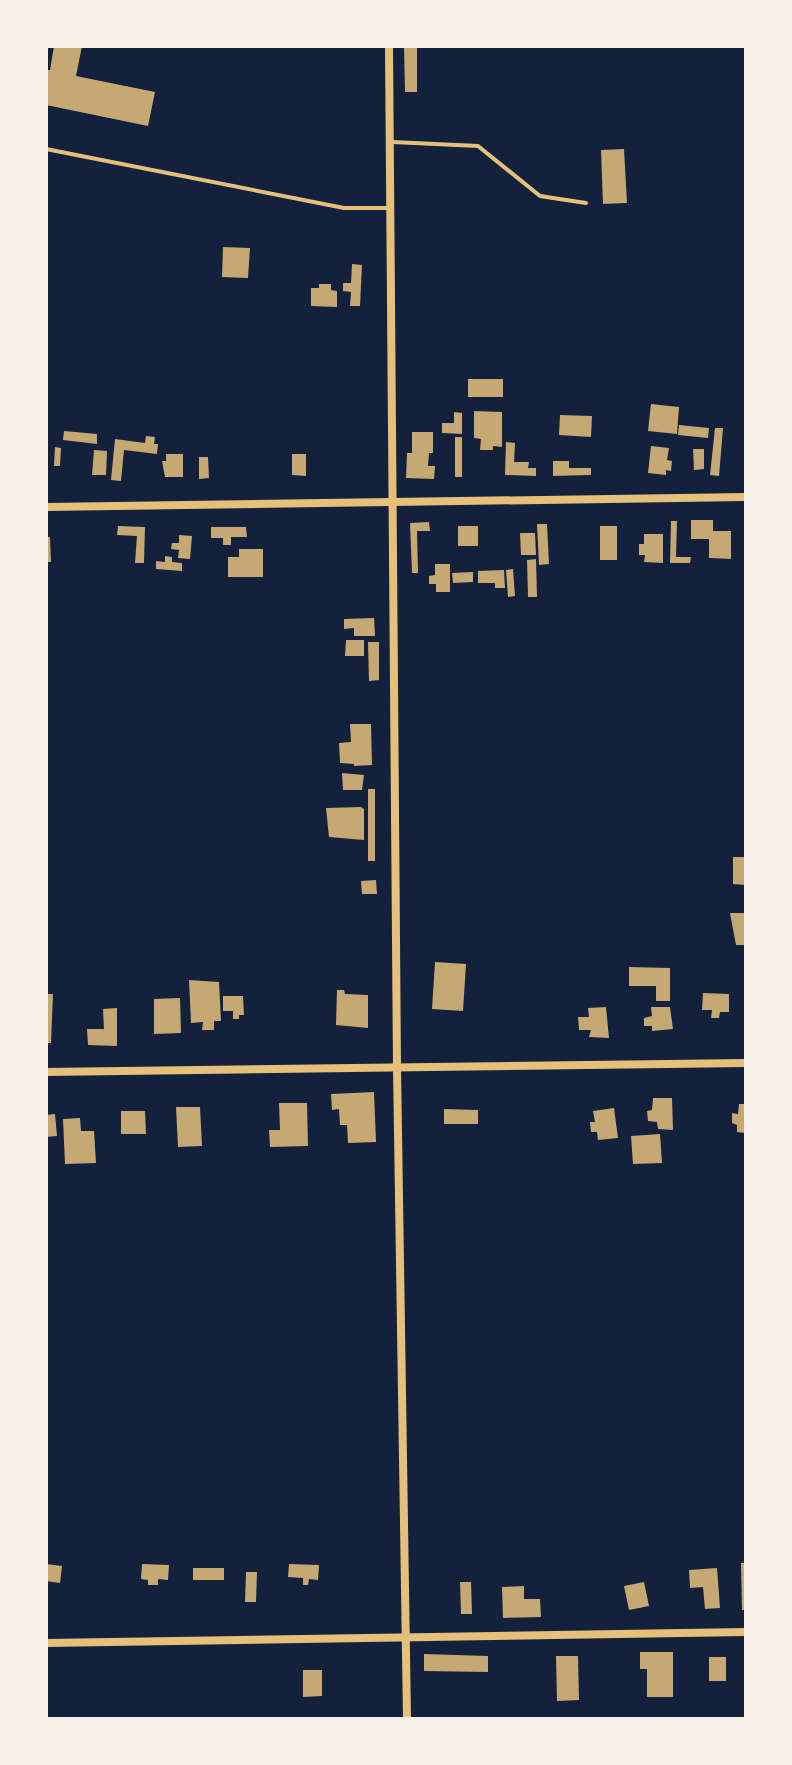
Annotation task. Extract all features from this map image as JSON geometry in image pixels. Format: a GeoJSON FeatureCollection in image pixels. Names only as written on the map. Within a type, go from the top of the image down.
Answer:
{"type":"FeatureCollection","features":[{"type":"Feature","properties":{"kind":"street"},"geometry":{"type":"LineString","coordinates":[[389,46],[397,1067],[407,1719]]}},
{"type":"Feature","properties":{"kind":"street"},"geometry":{"type":"LineString","coordinates":[[46,507],[746,497]]}},
{"type":"Feature","properties":{"kind":"street"},"geometry":{"type":"LineString","coordinates":[[46,1072],[746,1063]]}},
{"type":"Feature","properties":{"kind":"street"},"geometry":{"type":"LineString","coordinates":[[46,1643],[746,1632]]}},
{"type":"Feature","properties":{"kind":"lane"},"geometry":{"type":"LineString","coordinates":[[389,142],[478,146],[540,196],[586,203]]}},
{"type":"Feature","properties":{"kind":"lane"},"geometry":{"type":"LineString","coordinates":[[46,149],[344,208],[390,208]]}},
{"type":"Feature","properties":{"kind":"building"},"geometry":{"type":"Polygon","coordinates":[[[54,46],[82,46],[76,76],[155,92],[148,126],[46,105],[46,70],[50,70],[54,46]]]}},
{"type":"Feature","properties":{"kind":"building"},"geometry":{"type":"Polygon","coordinates":[[[404,46],[417,46],[417,92],[405,92],[404,46]]]}},
{"type":"Feature","properties":{"kind":"building"},"geometry":{"type":"Polygon","coordinates":[[[624,149],[627,203],[603,204],[601,150],[624,149]]]}},
{"type":"Feature","properties":{"kind":"building"},"geometry":{"type":"Polygon","coordinates":[[[223,247],[250,248],[248,278],[222,277],[223,247]]]}},
{"type":"Feature","properties":{"kind":"building"},"geometry":{"type":"Polygon","coordinates":[[[352,264],[362,265],[360,306],[350,306],[351,292],[343,291],[343,283],[351,283],[352,264]]]}},
{"type":"Feature","properties":{"kind":"building"},"geometry":{"type":"Polygon","coordinates":[[[319,284],[331,284],[331,290],[337,291],[337,307],[311,306],[311,288],[319,288],[319,284]]]}},
{"type":"Feature","properties":{"kind":"building"},"geometry":{"type":"Polygon","coordinates":[[[468,379],[503,379],[503,397],[468,397],[468,379]]]}},
{"type":"Feature","properties":{"kind":"building"},"geometry":{"type":"Polygon","coordinates":[[[651,404],[679,407],[677,434],[648,431],[651,404]]]}},
{"type":"Feature","properties":{"kind":"building"},"geometry":{"type":"Polygon","coordinates":[[[474,411],[502,412],[502,447],[480,450],[481,439],[474,438],[474,411]]]}},
{"type":"Feature","properties":{"kind":"building"},"geometry":{"type":"Polygon","coordinates":[[[454,412],[462,413],[462,434],[442,433],[442,423],[454,423],[454,412]]]}},
{"type":"Feature","properties":{"kind":"building"},"geometry":{"type":"Polygon","coordinates":[[[560,415],[592,416],[591,437],[559,435],[560,415]]]}},
{"type":"Feature","properties":{"kind":"building"},"geometry":{"type":"Polygon","coordinates":[[[679,425],[709,428],[708,438],[678,435],[679,425]]]}},
{"type":"Feature","properties":{"kind":"building"},"geometry":{"type":"Polygon","coordinates":[[[715,428],[723,428],[719,476],[710,475],[715,428]]]}},
{"type":"Feature","properties":{"kind":"building"},"geometry":{"type":"Polygon","coordinates":[[[64,431],[97,434],[97,444],[63,440],[64,431]]]}},
{"type":"Feature","properties":{"kind":"building"},"geometry":{"type":"Polygon","coordinates":[[[412,432],[433,432],[433,453],[429,453],[428,466],[435,466],[434,479],[406,478],[407,453],[412,453],[412,432]]]}},
{"type":"Feature","properties":{"kind":"building"},"geometry":{"type":"Polygon","coordinates":[[[146,436],[155,437],[157,454],[124,450],[121,481],[111,480],[115,439],[145,443],[146,436]]]}},
{"type":"Feature","properties":{"kind":"building"},"geometry":{"type":"Polygon","coordinates":[[[455,437],[462,437],[462,477],[455,477],[455,437]]]}},
{"type":"Feature","properties":{"kind":"building"},"geometry":{"type":"Polygon","coordinates":[[[506,442],[515,443],[514,462],[529,462],[528,468],[536,468],[536,476],[505,475],[506,442]]]}},
{"type":"Feature","properties":{"kind":"building"},"geometry":{"type":"Polygon","coordinates":[[[651,446],[669,448],[667,460],[672,461],[671,471],[666,470],[666,475],[648,473],[651,446]]]}},
{"type":"Feature","properties":{"kind":"building"},"geometry":{"type":"Polygon","coordinates":[[[55,447],[61,448],[60,466],[54,466],[55,447]]]}},
{"type":"Feature","properties":{"kind":"building"},"geometry":{"type":"Polygon","coordinates":[[[693,449],[704,449],[704,469],[694,470],[693,449]]]}},
{"type":"Feature","properties":{"kind":"building"},"geometry":{"type":"Polygon","coordinates":[[[94,450],[107,451],[106,475],[92,475],[94,450]]]}},
{"type":"Feature","properties":{"kind":"building"},"geometry":{"type":"Polygon","coordinates":[[[166,454],[183,454],[183,477],[165,477],[162,461],[166,461],[166,454]]]}},
{"type":"Feature","properties":{"kind":"building"},"geometry":{"type":"Polygon","coordinates":[[[292,454],[306,454],[306,476],[292,475],[292,454]]]}},
{"type":"Feature","properties":{"kind":"building"},"geometry":{"type":"Polygon","coordinates":[[[199,457],[208,457],[209,478],[199,479],[199,457]]]}},
{"type":"Feature","properties":{"kind":"building"},"geometry":{"type":"Polygon","coordinates":[[[553,461],[569,461],[569,468],[591,468],[591,475],[553,476],[553,461]]]}},
{"type":"Feature","properties":{"kind":"building"},"geometry":{"type":"Polygon","coordinates":[[[691,520],[713,520],[713,531],[731,531],[731,559],[709,558],[709,539],[691,539],[691,520]]]}},
{"type":"Feature","properties":{"kind":"building"},"geometry":{"type":"Polygon","coordinates":[[[671,521],[677,521],[676,557],[691,557],[690,563],[670,563],[671,521]]]}},
{"type":"Feature","properties":{"kind":"building"},"geometry":{"type":"Polygon","coordinates":[[[429,522],[430,531],[417,531],[418,573],[412,573],[410,523],[429,522]]]}},
{"type":"Feature","properties":{"kind":"building"},"geometry":{"type":"Polygon","coordinates":[[[537,524],[547,524],[549,564],[539,565],[537,524]]]}},
{"type":"Feature","properties":{"kind":"building"},"geometry":{"type":"Polygon","coordinates":[[[118,526],[145,527],[144,563],[135,563],[137,536],[117,535],[118,526]]]}},
{"type":"Feature","properties":{"kind":"building"},"geometry":{"type":"Polygon","coordinates":[[[458,526],[478,526],[478,546],[458,546],[458,526]]]}},
{"type":"Feature","properties":{"kind":"building"},"geometry":{"type":"Polygon","coordinates":[[[600,526],[617,526],[617,560],[600,560],[600,526]]]}},
{"type":"Feature","properties":{"kind":"building"},"geometry":{"type":"Polygon","coordinates":[[[211,527],[246,527],[247,537],[231,537],[231,545],[223,545],[223,538],[211,538],[211,527]]]}},
{"type":"Feature","properties":{"kind":"building"},"geometry":{"type":"Polygon","coordinates":[[[520,533],[535,533],[536,555],[521,555],[520,533]]]}},
{"type":"Feature","properties":{"kind":"building"},"geometry":{"type":"Polygon","coordinates":[[[644,534],[663,534],[663,563],[644,562],[645,555],[639,555],[639,544],[644,544],[644,534]]]}},
{"type":"Feature","properties":{"kind":"building"},"geometry":{"type":"Polygon","coordinates":[[[179,535],[192,536],[190,559],[178,558],[179,550],[171,549],[172,543],[179,543],[179,535]]]}},
{"type":"Feature","properties":{"kind":"building"},"geometry":{"type":"Polygon","coordinates":[[[46,537],[50,537],[51,562],[46,562],[46,537]]]}},
{"type":"Feature","properties":{"kind":"building"},"geometry":{"type":"Polygon","coordinates":[[[239,549],[263,549],[263,577],[228,577],[228,557],[239,557],[239,549]]]}},
{"type":"Feature","properties":{"kind":"building"},"geometry":{"type":"Polygon","coordinates":[[[165,556],[172,557],[172,562],[182,563],[182,571],[156,569],[156,561],[165,562],[165,556]]]}},
{"type":"Feature","properties":{"kind":"building"},"geometry":{"type":"Polygon","coordinates":[[[536,559],[537,597],[528,597],[527,560],[536,559]]]}},
{"type":"Feature","properties":{"kind":"building"},"geometry":{"type":"Polygon","coordinates":[[[435,564],[450,564],[450,592],[436,592],[436,584],[429,584],[429,576],[435,575],[435,564]]]}},
{"type":"Feature","properties":{"kind":"building"},"geometry":{"type":"Polygon","coordinates":[[[513,569],[515,596],[508,597],[506,570],[513,569]]]}},
{"type":"Feature","properties":{"kind":"building"},"geometry":{"type":"Polygon","coordinates":[[[504,570],[505,588],[495,588],[495,583],[478,583],[478,571],[504,570]]]}},
{"type":"Feature","properties":{"kind":"building"},"geometry":{"type":"Polygon","coordinates":[[[473,572],[473,582],[453,583],[452,573],[473,572]]]}},
{"type":"Feature","properties":{"kind":"building"},"geometry":{"type":"Polygon","coordinates":[[[374,618],[375,636],[354,636],[354,628],[344,629],[344,619],[374,618]]]}},
{"type":"Feature","properties":{"kind":"building"},"geometry":{"type":"Polygon","coordinates":[[[346,640],[364,640],[364,656],[345,656],[346,640]]]}},
{"type":"Feature","properties":{"kind":"building"},"geometry":{"type":"Polygon","coordinates":[[[368,642],[379,642],[379,680],[369,681],[368,642]]]}},
{"type":"Feature","properties":{"kind":"building"},"geometry":{"type":"Polygon","coordinates":[[[350,724],[371,724],[372,765],[340,763],[339,743],[351,742],[350,724]]]}},
{"type":"Feature","properties":{"kind":"building"},"geometry":{"type":"Polygon","coordinates":[[[342,773],[364,775],[362,790],[343,790],[342,773]]]}},
{"type":"Feature","properties":{"kind":"building"},"geometry":{"type":"Polygon","coordinates":[[[368,789],[375,789],[375,861],[368,861],[368,789]]]}},
{"type":"Feature","properties":{"kind":"building"},"geometry":{"type":"Polygon","coordinates":[[[326,808],[364,809],[364,840],[329,837],[326,808]]]}},
{"type":"Feature","properties":{"kind":"building"},"geometry":{"type":"Polygon","coordinates":[[[733,857],[746,857],[746,885],[733,884],[733,857]]]}},
{"type":"Feature","properties":{"kind":"building"},"geometry":{"type":"Polygon","coordinates":[[[376,880],[377,894],[362,894],[361,881],[376,880]]]}},
{"type":"Feature","properties":{"kind":"building"},"geometry":{"type":"Polygon","coordinates":[[[730,913],[746,913],[746,945],[736,945],[730,913]]]}},
{"type":"Feature","properties":{"kind":"building"},"geometry":{"type":"Polygon","coordinates":[[[435,962],[466,964],[463,1011],[432,1009],[435,962]]]}},
{"type":"Feature","properties":{"kind":"building"},"geometry":{"type":"Polygon","coordinates":[[[629,967],[670,968],[670,1001],[656,1001],[656,986],[629,986],[629,967]]]}},
{"type":"Feature","properties":{"kind":"building"},"geometry":{"type":"Polygon","coordinates":[[[189,980],[219,982],[221,1021],[214,1021],[214,1030],[202,1030],[203,1022],[191,1023],[189,980]]]}},
{"type":"Feature","properties":{"kind":"building"},"geometry":{"type":"Polygon","coordinates":[[[337,990],[344,990],[345,994],[368,995],[368,1028],[336,1025],[337,990]]]}},
{"type":"Feature","properties":{"kind":"building"},"geometry":{"type":"Polygon","coordinates":[[[703,993],[729,994],[729,1012],[720,1012],[719,1018],[711,1018],[712,1010],[702,1010],[703,993]]]}},
{"type":"Feature","properties":{"kind":"building"},"geometry":{"type":"Polygon","coordinates":[[[46,994],[53,994],[51,1043],[46,1043],[46,994]]]}},
{"type":"Feature","properties":{"kind":"building"},"geometry":{"type":"Polygon","coordinates":[[[223,996],[243,996],[244,1015],[233,1019],[233,1011],[223,1011],[223,996]]]}},
{"type":"Feature","properties":{"kind":"building"},"geometry":{"type":"Polygon","coordinates":[[[180,998],[181,1033],[154,1034],[154,999],[180,998]]]}},
{"type":"Feature","properties":{"kind":"building"},"geometry":{"type":"Polygon","coordinates":[[[606,1007],[609,1038],[589,1037],[591,1030],[579,1030],[578,1017],[589,1017],[588,1008],[606,1007]]]}},
{"type":"Feature","properties":{"kind":"building"},"geometry":{"type":"Polygon","coordinates":[[[651,1007],[670,1007],[673,1029],[652,1031],[652,1026],[644,1026],[644,1018],[652,1016],[651,1007]]]}},
{"type":"Feature","properties":{"kind":"building"},"geometry":{"type":"Polygon","coordinates":[[[117,1008],[117,1046],[88,1045],[87,1029],[104,1029],[103,1009],[117,1008]]]}},
{"type":"Feature","properties":{"kind":"building"},"geometry":{"type":"Polygon","coordinates":[[[374,1092],[376,1142],[348,1143],[347,1125],[340,1125],[339,1109],[332,1110],[331,1094],[374,1092]]]}},
{"type":"Feature","properties":{"kind":"building"},"geometry":{"type":"Polygon","coordinates":[[[653,1098],[672,1098],[673,1130],[658,1129],[657,1122],[648,1121],[647,1111],[652,1110],[653,1098]]]}},
{"type":"Feature","properties":{"kind":"building"},"geometry":{"type":"Polygon","coordinates":[[[279,1103],[307,1103],[308,1146],[270,1147],[269,1130],[280,1130],[279,1103]]]}},
{"type":"Feature","properties":{"kind":"building"},"geometry":{"type":"Polygon","coordinates":[[[739,1104],[746,1104],[746,1133],[737,1132],[737,1125],[732,1123],[732,1113],[738,1114],[739,1104]]]}},
{"type":"Feature","properties":{"kind":"building"},"geometry":{"type":"Polygon","coordinates":[[[176,1107],[200,1107],[202,1146],[178,1147],[176,1107]]]}},
{"type":"Feature","properties":{"kind":"building"},"geometry":{"type":"Polygon","coordinates":[[[614,1108],[618,1138],[598,1140],[597,1132],[591,1132],[590,1122],[595,1122],[593,1111],[614,1108]]]}},
{"type":"Feature","properties":{"kind":"building"},"geometry":{"type":"Polygon","coordinates":[[[444,1109],[478,1110],[478,1124],[444,1124],[444,1109]]]}},
{"type":"Feature","properties":{"kind":"building"},"geometry":{"type":"Polygon","coordinates":[[[121,1111],[145,1111],[146,1134],[121,1134],[121,1111]]]}},
{"type":"Feature","properties":{"kind":"building"},"geometry":{"type":"Polygon","coordinates":[[[55,1114],[57,1136],[46,1137],[46,1115],[55,1114]]]}},
{"type":"Feature","properties":{"kind":"building"},"geometry":{"type":"Polygon","coordinates":[[[80,1118],[81,1131],[94,1131],[96,1163],[65,1164],[63,1119],[80,1118]]]}},
{"type":"Feature","properties":{"kind":"building"},"geometry":{"type":"Polygon","coordinates":[[[660,1134],[662,1163],[633,1164],[631,1136],[660,1134]]]}},
{"type":"Feature","properties":{"kind":"building"},"geometry":{"type":"Polygon","coordinates":[[[741,1563],[746,1563],[746,1610],[742,1610],[741,1563]]]}},
{"type":"Feature","properties":{"kind":"building"},"geometry":{"type":"Polygon","coordinates":[[[46,1564],[62,1566],[60,1583],[46,1581],[46,1564]]]}},
{"type":"Feature","properties":{"kind":"building"},"geometry":{"type":"Polygon","coordinates":[[[142,1564],[169,1565],[168,1580],[158,1579],[158,1585],[148,1585],[148,1580],[141,1579],[142,1564]]]}},
{"type":"Feature","properties":{"kind":"building"},"geometry":{"type":"Polygon","coordinates":[[[289,1564],[319,1565],[318,1580],[309,1579],[308,1585],[303,1585],[303,1578],[288,1577],[289,1564]]]}},
{"type":"Feature","properties":{"kind":"building"},"geometry":{"type":"Polygon","coordinates":[[[193,1568],[224,1568],[224,1580],[193,1580],[193,1568]]]}},
{"type":"Feature","properties":{"kind":"building"},"geometry":{"type":"Polygon","coordinates":[[[717,1568],[720,1608],[705,1609],[703,1587],[690,1588],[689,1570],[717,1568]]]}},
{"type":"Feature","properties":{"kind":"building"},"geometry":{"type":"Polygon","coordinates":[[[246,1572],[257,1572],[256,1602],[245,1602],[246,1572]]]}},
{"type":"Feature","properties":{"kind":"building"},"geometry":{"type":"Polygon","coordinates":[[[460,1582],[471,1582],[472,1614],[461,1614],[460,1582]]]}},
{"type":"Feature","properties":{"kind":"building"},"geometry":{"type":"Polygon","coordinates":[[[644,1582],[649,1606],[629,1610],[624,1586],[644,1582]]]}},
{"type":"Feature","properties":{"kind":"building"},"geometry":{"type":"Polygon","coordinates":[[[524,1586],[524,1599],[540,1599],[541,1617],[503,1618],[502,1587],[524,1586]]]}},
{"type":"Feature","properties":{"kind":"building"},"geometry":{"type":"Polygon","coordinates":[[[640,1652],[673,1652],[673,1697],[647,1697],[647,1669],[640,1669],[640,1652]]]}},
{"type":"Feature","properties":{"kind":"building"},"geometry":{"type":"Polygon","coordinates":[[[424,1654],[488,1656],[488,1672],[424,1671],[424,1654]]]}},
{"type":"Feature","properties":{"kind":"building"},"geometry":{"type":"Polygon","coordinates":[[[556,1656],[578,1656],[579,1700],[557,1701],[556,1656]]]}},
{"type":"Feature","properties":{"kind":"building"},"geometry":{"type":"Polygon","coordinates":[[[709,1657],[726,1657],[726,1681],[709,1681],[709,1657]]]}},
{"type":"Feature","properties":{"kind":"building"},"geometry":{"type":"Polygon","coordinates":[[[303,1670],[322,1670],[322,1696],[303,1697],[303,1670]]]}}]}
